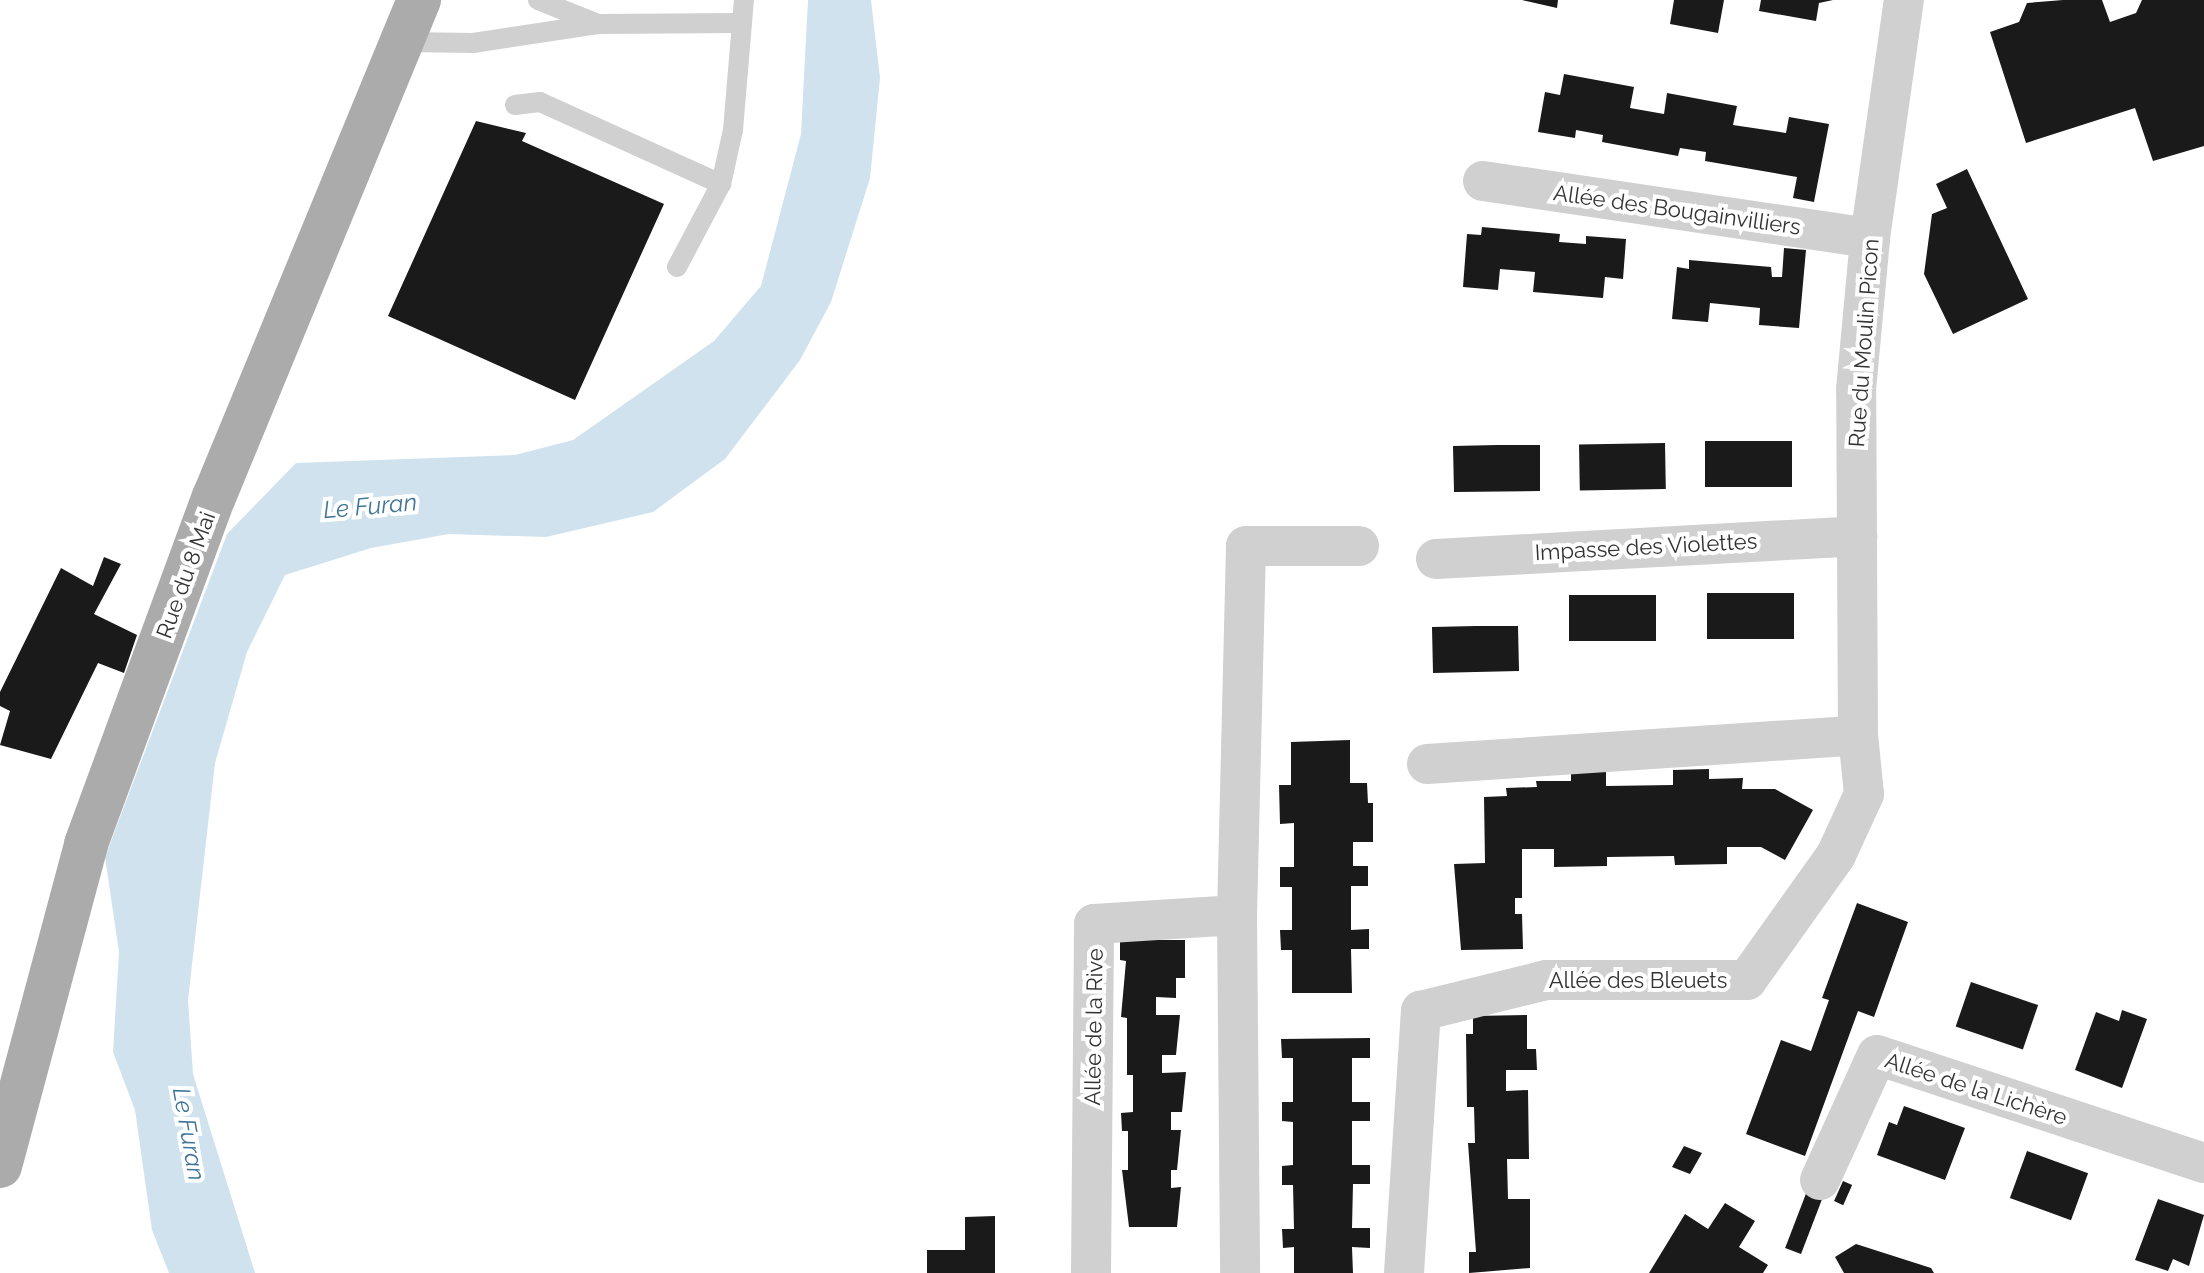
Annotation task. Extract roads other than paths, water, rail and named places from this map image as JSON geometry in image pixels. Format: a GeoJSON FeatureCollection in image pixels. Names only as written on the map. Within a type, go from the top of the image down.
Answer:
{"type":"FeatureCollection","features":[{"type":"Feature","properties":{"kind":"main road","name":"Rue du 8 Mai"},"geometry":{"type":"LineString","coordinates":[[0,1166],[86,844],[214,497],[405,42],[419,0]]}},
{"type":"Feature","properties":{"kind":"street","name":"Rue du Moulin Picon"},"geometry":{"type":"LineString","coordinates":[[1858,735],[1856,390],[1870,238],[1904,0]]}},
{"type":"Feature","properties":{"kind":"street","name":"Allée des Bougainvilliers"},"geometry":{"type":"LineString","coordinates":[[1483,181],[1870,238]]}},
{"type":"Feature","properties":{"kind":"street","name":"Impasse des Violettes"},"geometry":{"type":"LineString","coordinates":[[1436,559],[1857,536]]}},
{"type":"Feature","properties":{"kind":"street"},"geometry":{"type":"LineString","coordinates":[[1240,1273],[1237,915],[1246,546],[1359,546]]}},
{"type":"Feature","properties":{"kind":"street"},"geometry":{"type":"LineString","coordinates":[[1427,764],[1858,735]]}},
{"type":"Feature","properties":{"kind":"street","name":"Allée des Bleuets"},"geometry":{"type":"LineString","coordinates":[[1404,1273],[1421,1011],[1546,980],[1747,980],[1836,855],[1864,794],[1858,735]]}},
{"type":"Feature","properties":{"kind":"street","name":"Allée de la Rive"},"geometry":{"type":"LineString","coordinates":[[1091,1273],[1094,924],[1237,915]]}},
{"type":"Feature","properties":{"kind":"street","name":"Allée de la Lichère"},"geometry":{"type":"LineString","coordinates":[[1820,1180],[1877,1055],[2204,1163]]}},
{"type":"Feature","properties":{"kind":"lane"},"geometry":{"type":"LineString","coordinates":[[538,0],[598,24]]}},
{"type":"Feature","properties":{"kind":"lane"},"geometry":{"type":"LineString","coordinates":[[677,267],[721,184],[733,130],[744,0]]}},
{"type":"Feature","properties":{"kind":"lane"},"geometry":{"type":"LineString","coordinates":[[405,42],[473,43],[598,24],[742,23]]}},
{"type":"Feature","properties":{"kind":"lane"},"geometry":{"type":"LineString","coordinates":[[515,105],[540,102],[721,184]]}},
{"type":"Feature","properties":{"kind":"water","name":"Le Furan"},"geometry":{"type":"Polygon","coordinates":[[[808,0],[871,0],[880,78],[870,178],[831,302],[800,360],[725,459],[653,512],[546,537],[449,534],[371,548],[285,575],[247,652],[215,763],[188,1000],[193,1074],[255,1273],[169,1273],[152,1230],[135,1110],[113,1052],[119,952],[105,857],[227,534],[296,463],[515,455],[573,440],[714,341],[761,286],[801,134],[808,0]]]}}]}
